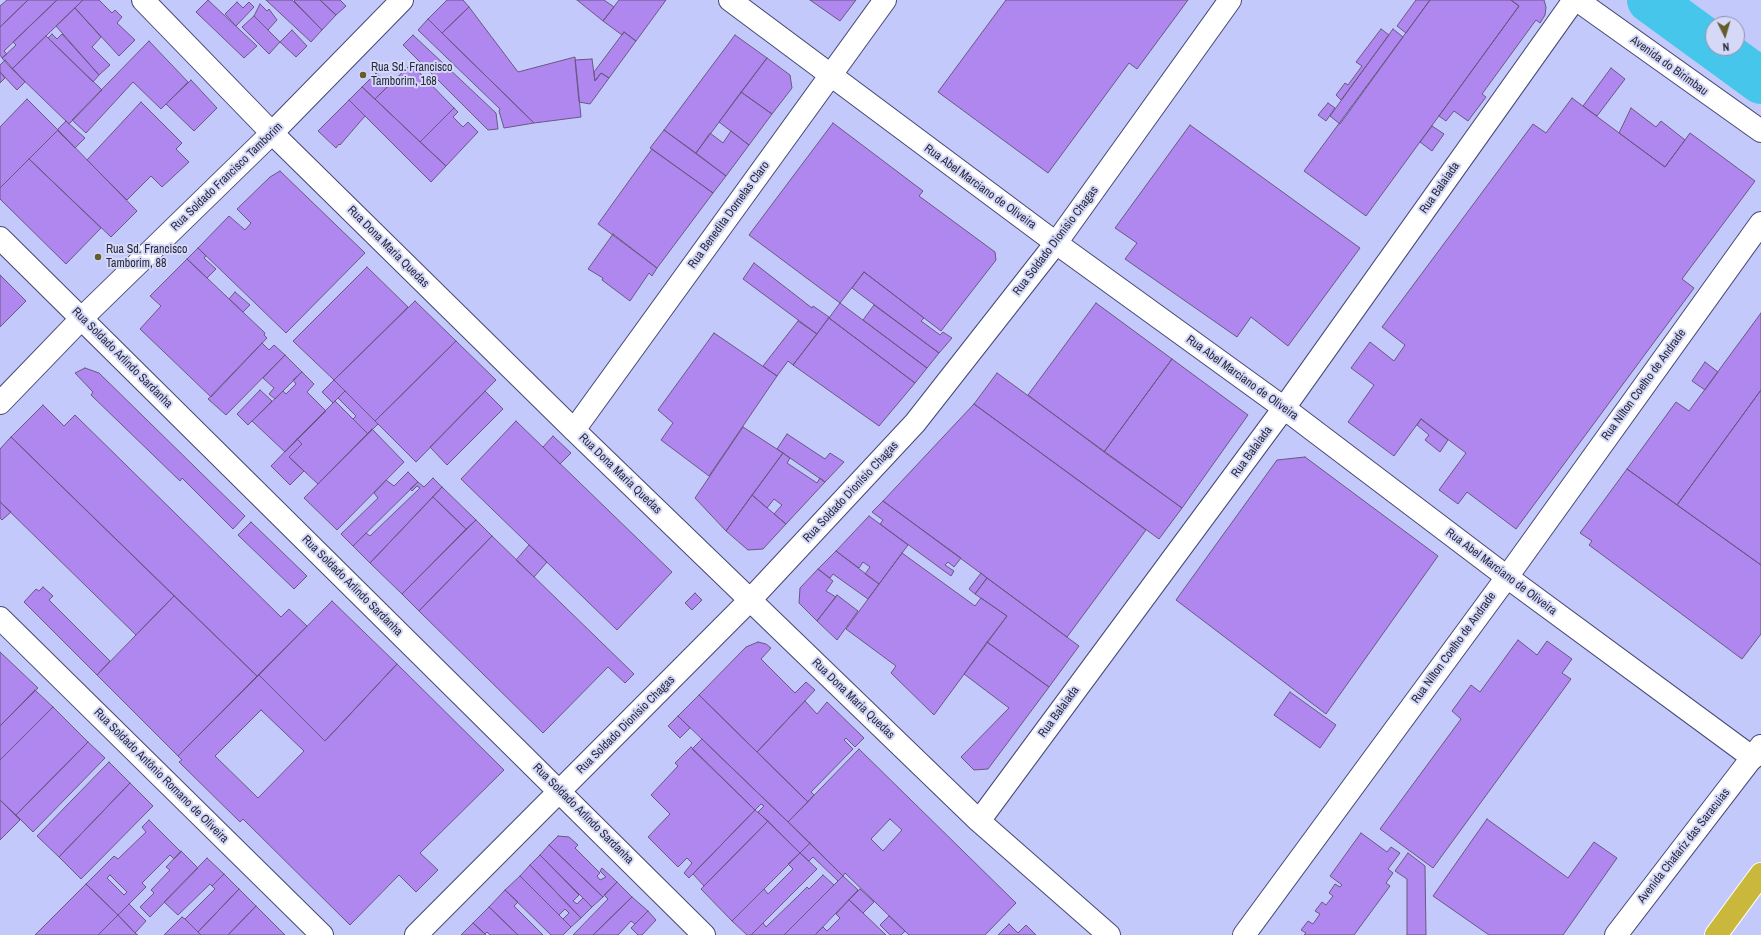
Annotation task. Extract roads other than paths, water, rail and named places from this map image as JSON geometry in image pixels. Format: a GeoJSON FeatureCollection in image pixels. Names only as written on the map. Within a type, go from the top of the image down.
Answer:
{"type":"FeatureCollection","features":[{"type":"Feature","properties":{"kind":"highway"},"geometry":{"type":"LineString","coordinates":[[1716,935],[1761,874]]}},
{"type":"Feature","properties":{"kind":"street","name":"Rua Dona Maria Quedas"},"geometry":{"type":"LineString","coordinates":[[143,0],[272,133],[574,430],[751,599],[979,821],[1109,935]]}},
{"type":"Feature","properties":{"kind":"street","name":"Rua Soldado Francisco Tamborim"},"geometry":{"type":"LineString","coordinates":[[0,403],[82,318],[272,133],[402,0]]}},
{"type":"Feature","properties":{"kind":"street","name":"Rua Abel Marciano de Oliveira"},"geometry":{"type":"LineString","coordinates":[[730,0],[829,76],[1284,408],[1507,577],[1757,752]]}},
{"type":"Feature","properties":{"kind":"street","name":"Rua Benedita Dornelas Claro"},"geometry":{"type":"LineString","coordinates":[[574,430],[885,0]]}},
{"type":"Feature","properties":{"kind":"street","name":"Rua Soldado Dionísio Chagas"},"geometry":{"type":"LineString","coordinates":[[416,935],[751,599],[916,424],[1056,243],[1230,0]]}},
{"type":"Feature","properties":{"kind":"street","name":"Avenida do Birimbau"},"geometry":{"type":"LineString","coordinates":[[1575,0],[1761,132]]}},
{"type":"Feature","properties":{"kind":"street","name":"Rua Balaiada"},"geometry":{"type":"LineString","coordinates":[[979,821],[1284,408],[1575,0]]}},
{"type":"Feature","properties":{"kind":"street","name":"Rua Nílton Coelho de Andrade"},"geometry":{"type":"LineString","coordinates":[[1244,935],[1507,577],[1761,223]]}},
{"type":"Feature","properties":{"kind":"street","name":"Rua Soldado Arlindo Sardanha"},"geometry":{"type":"LineString","coordinates":[[0,238],[704,935]]}},
{"type":"Feature","properties":{"kind":"street","name":"Rua Soldado Antônio Romano de Oliveira"},"geometry":{"type":"LineString","coordinates":[[0,618],[322,935]]}},
{"type":"Feature","properties":{"kind":"street","name":"Avenida Chafariz das Saracuias"},"geometry":{"type":"LineString","coordinates":[[1616,935],[1757,752]]}},
{"type":"Feature","properties":{"kind":"waterway"},"geometry":{"type":"LineString","coordinates":[[1650,0],[1705,40]]}},
{"type":"Feature","properties":{"kind":"waterway"},"geometry":{"type":"LineString","coordinates":[[1727,56],[1761,81]]}},
{"type":"Feature","properties":{"kind":"place","name":"Rua Sd. Francisco Tamborim, 168"},"geometry":{"type":"Point","coordinates":[363,75]}},
{"type":"Feature","properties":{"kind":"place","name":"Rua Sd. Francisco Tamborim, 88"},"geometry":{"type":"Point","coordinates":[98,257]}}]}
